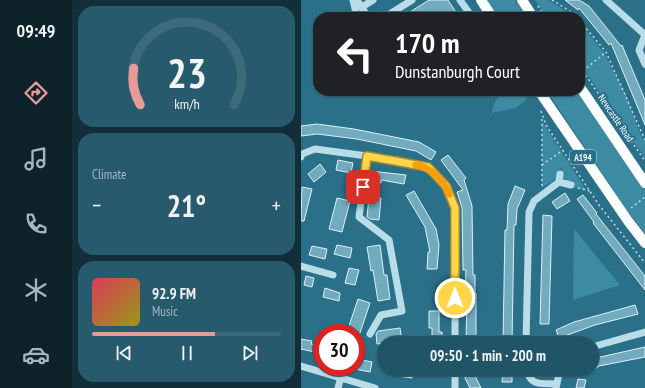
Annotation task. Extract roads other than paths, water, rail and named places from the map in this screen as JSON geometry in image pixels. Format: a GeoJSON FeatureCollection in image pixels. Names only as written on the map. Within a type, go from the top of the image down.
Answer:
{"type":"FeatureCollection","features":[{"type":"Feature","properties":{"kind":"main road"},"geometry":{"type":"LineString","coordinates":[[481,0],[489,12]]}},
{"type":"Feature","properties":{"kind":"main road"},"geometry":{"type":"LineString","coordinates":[[522,0],[530,12]]}},
{"type":"Feature","properties":{"kind":"main road","name":"Newcastle Road"},"geometry":{"type":"LineString","coordinates":[[585,94],[645,184]]}},
{"type":"Feature","properties":{"kind":"main road","name":"A194"},"geometry":{"type":"LineString","coordinates":[[541,96],[544,104],[623,215],[645,243]]}},
{"type":"Feature","properties":{"kind":"street"},"geometry":{"type":"LineString","coordinates":[[353,0],[356,12]]}},
{"type":"Feature","properties":{"kind":"street"},"geometry":{"type":"LineString","coordinates":[[357,0],[365,12]]}},
{"type":"Feature","properties":{"kind":"street"},"geometry":{"type":"LineString","coordinates":[[362,7],[373,0]]}},
{"type":"Feature","properties":{"kind":"street"},"geometry":{"type":"LineString","coordinates":[[393,12],[412,0]]}},
{"type":"Feature","properties":{"kind":"street"},"geometry":{"type":"LineString","coordinates":[[460,0],[468,12]]}},
{"type":"Feature","properties":{"kind":"street"},"geometry":{"type":"LineString","coordinates":[[606,0],[645,35],[639,50],[645,64]]}},
{"type":"Feature","properties":{"kind":"street"},"geometry":{"type":"LineString","coordinates":[[538,96],[544,104]]}},
{"type":"Feature","properties":{"kind":"street"},"geometry":{"type":"LineString","coordinates":[[301,155],[315,149],[367,156],[428,167],[446,186],[455,208],[455,336]]}},
{"type":"Feature","properties":{"kind":"street"},"geometry":{"type":"LineString","coordinates":[[367,156],[359,217],[389,240],[402,311],[381,315],[370,334]]}},
{"type":"Feature","properties":{"kind":"street"},"geometry":{"type":"LineString","coordinates":[[526,336],[529,212],[534,200],[559,182],[560,174]]}},
{"type":"Feature","properties":{"kind":"street"},"geometry":{"type":"LineString","coordinates":[[559,182],[571,185]]}},
{"type":"Feature","properties":{"kind":"street"},"geometry":{"type":"LineString","coordinates":[[301,266],[333,274]]}},
{"type":"Feature","properties":{"kind":"street"},"geometry":{"type":"LineString","coordinates":[[599,345],[645,332]]}},
{"type":"Feature","properties":{"kind":"street"},"geometry":{"type":"LineString","coordinates":[[301,366],[375,388]]}},
{"type":"Feature","properties":{"kind":"street"},"geometry":{"type":"LineString","coordinates":[[455,376],[455,388]]}},
{"type":"Feature","properties":{"kind":"street"},"geometry":{"type":"LineString","coordinates":[[528,376],[532,381],[556,386],[558,376]]}},
{"type":"Feature","properties":{"kind":"street"},"geometry":{"type":"LineString","coordinates":[[338,388],[341,377]]}}]}
